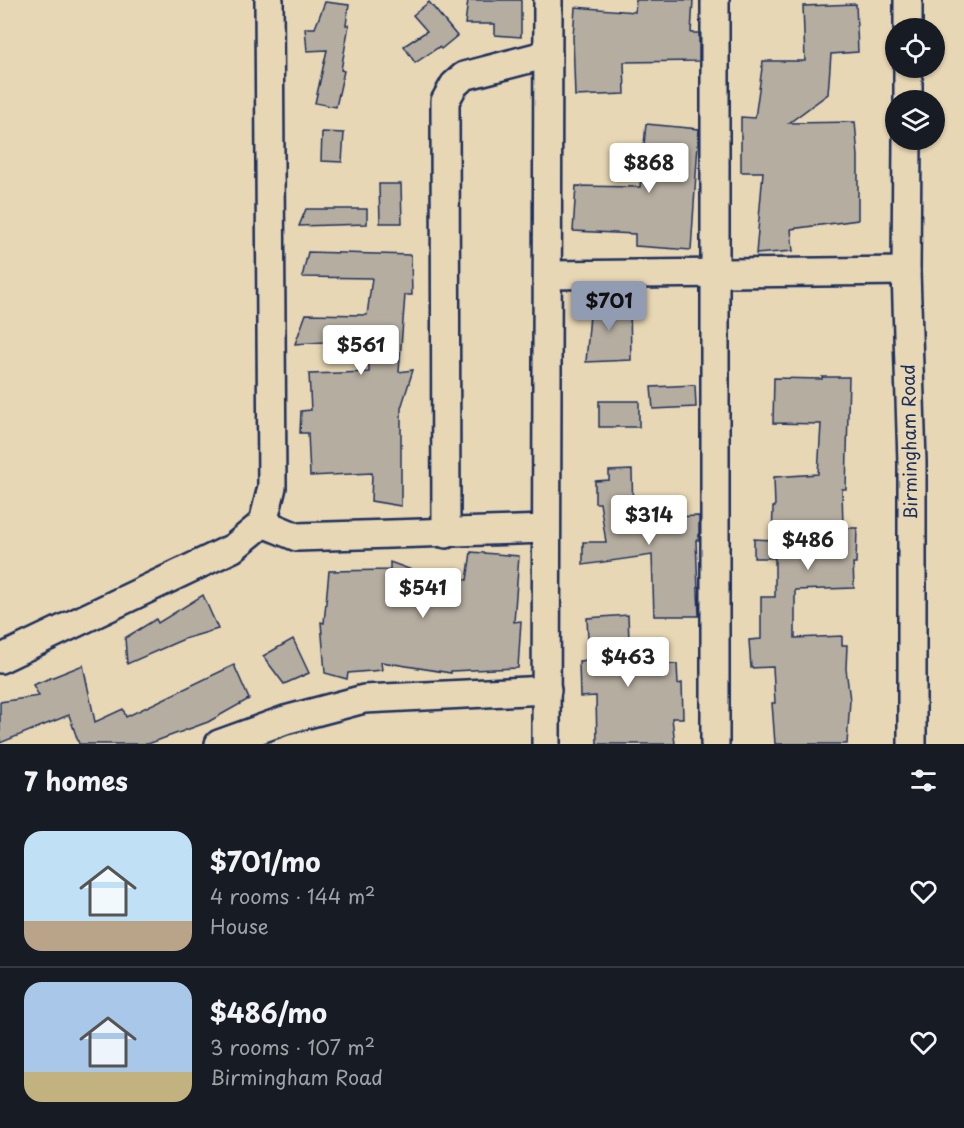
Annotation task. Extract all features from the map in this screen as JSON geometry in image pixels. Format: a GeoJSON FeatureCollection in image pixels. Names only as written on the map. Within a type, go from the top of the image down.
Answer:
{"type":"FeatureCollection","features":[{"type":"Feature","properties":{"kind":"street"},"geometry":{"type":"LineString","coordinates":[[0,659],[233,548],[263,523],[272,487],[269,0]]}},
{"type":"Feature","properties":{"kind":"street"},"geometry":{"type":"LineString","coordinates":[[546,744],[548,0]]}},
{"type":"Feature","properties":{"kind":"street"},"geometry":{"type":"LineString","coordinates":[[715,0],[715,744]]}},
{"type":"Feature","properties":{"kind":"street"},"geometry":{"type":"LineString","coordinates":[[908,0],[908,18]]}},
{"type":"Feature","properties":{"kind":"street"},"geometry":{"type":"LineString","coordinates":[[446,534],[445,100],[454,85],[464,76],[548,54]]}},
{"type":"Feature","properties":{"kind":"street","name":"Birmingham Road"},"geometry":{"type":"LineString","coordinates":[[907,150],[906,271],[912,463],[912,744]]}},
{"type":"Feature","properties":{"kind":"street"},"geometry":{"type":"LineString","coordinates":[[549,275],[906,271]]}},
{"type":"Feature","properties":{"kind":"street"},"geometry":{"type":"LineString","coordinates":[[263,523],[297,537],[546,529]]}},
{"type":"Feature","properties":{"kind":"street"},"geometry":{"type":"LineString","coordinates":[[219,744],[285,720],[364,699],[547,690]]}},
{"type":"Feature","properties":{"kind":"building"},"geometry":{"type":"Polygon","coordinates":[[[468,0],[521,0],[521,37],[495,35],[495,24],[465,24],[468,0]]]}},
{"type":"Feature","properties":{"kind":"building"},"geometry":{"type":"Polygon","coordinates":[[[636,0],[693,0],[691,33],[699,33],[699,61],[624,62],[625,94],[575,96],[573,37],[575,7],[635,12],[636,0]]]}},
{"type":"Feature","properties":{"kind":"building"},"geometry":{"type":"Polygon","coordinates":[[[325,2],[349,5],[346,25],[349,25],[341,70],[344,71],[336,107],[315,103],[327,50],[307,51],[305,28],[315,28],[325,2]]]}},
{"type":"Feature","properties":{"kind":"building"},"geometry":{"type":"Polygon","coordinates":[[[429,2],[457,36],[441,49],[439,47],[415,63],[404,46],[427,31],[413,15],[429,2]]]}},
{"type":"Feature","properties":{"kind":"building"},"geometry":{"type":"Polygon","coordinates":[[[856,4],[858,52],[831,54],[828,94],[789,123],[855,122],[858,156],[858,220],[791,229],[793,251],[756,254],[763,172],[741,172],[741,117],[755,118],[763,61],[805,61],[803,6],[856,4]]]}},
{"type":"Feature","properties":{"kind":"building"},"geometry":{"type":"Polygon","coordinates":[[[646,124],[699,129],[691,250],[635,246],[635,234],[573,231],[576,186],[640,187],[646,124]]]}},
{"type":"Feature","properties":{"kind":"building"},"geometry":{"type":"Polygon","coordinates":[[[322,132],[344,133],[342,162],[321,161],[322,132]]]}},
{"type":"Feature","properties":{"kind":"building"},"geometry":{"type":"Polygon","coordinates":[[[379,184],[401,184],[402,223],[380,223],[379,184]]]}},
{"type":"Feature","properties":{"kind":"building"},"geometry":{"type":"Polygon","coordinates":[[[306,209],[367,209],[367,224],[299,226],[306,209]]]}},
{"type":"Feature","properties":{"kind":"building"},"geometry":{"type":"Polygon","coordinates":[[[308,252],[411,255],[412,295],[405,295],[399,372],[413,370],[401,408],[401,506],[371,501],[372,473],[310,476],[308,433],[300,433],[301,411],[311,410],[309,374],[369,372],[368,339],[295,344],[306,314],[367,315],[372,278],[302,277],[308,252]]]}},
{"type":"Feature","properties":{"kind":"building"},"geometry":{"type":"Polygon","coordinates":[[[630,302],[631,360],[586,362],[591,303],[630,302]]]}},
{"type":"Feature","properties":{"kind":"building"},"geometry":{"type":"Polygon","coordinates":[[[822,377],[849,377],[846,489],[842,489],[843,528],[857,528],[856,563],[853,563],[854,588],[795,590],[795,638],[842,636],[842,645],[847,645],[846,669],[850,700],[847,744],[775,744],[772,703],[775,703],[773,667],[751,668],[749,640],[761,639],[761,597],[775,597],[775,558],[754,558],[754,539],[772,540],[773,507],[775,507],[774,477],[818,474],[821,424],[773,423],[774,378],[822,379],[822,377]]]}},
{"type":"Feature","properties":{"kind":"building"},"geometry":{"type":"Polygon","coordinates":[[[695,385],[696,407],[653,409],[651,387],[695,385]]]}},
{"type":"Feature","properties":{"kind":"building"},"geometry":{"type":"Polygon","coordinates":[[[599,401],[639,401],[639,427],[599,427],[599,401]]]}},
{"type":"Feature","properties":{"kind":"building"},"geometry":{"type":"Polygon","coordinates":[[[632,470],[633,518],[699,516],[699,540],[696,540],[699,616],[654,616],[652,555],[583,565],[583,542],[606,542],[600,503],[595,503],[595,481],[609,480],[609,471],[632,470]]]}},
{"type":"Feature","properties":{"kind":"building"},"geometry":{"type":"Polygon","coordinates":[[[471,552],[519,556],[514,622],[521,621],[518,668],[451,671],[451,673],[381,662],[382,670],[348,673],[347,679],[325,673],[321,622],[324,623],[329,571],[390,570],[390,562],[420,573],[467,580],[471,552]]]}},
{"type":"Feature","properties":{"kind":"building"},"geometry":{"type":"Polygon","coordinates":[[[203,595],[218,629],[184,639],[127,664],[125,638],[156,619],[158,623],[203,595]]]}},
{"type":"Feature","properties":{"kind":"building"},"geometry":{"type":"Polygon","coordinates":[[[628,615],[630,666],[677,664],[678,684],[682,683],[683,718],[672,718],[675,744],[597,744],[596,696],[580,697],[579,661],[589,660],[587,618],[628,615]]]}},
{"type":"Feature","properties":{"kind":"building"},"geometry":{"type":"Polygon","coordinates":[[[293,639],[309,673],[284,684],[263,656],[293,639]]]}},
{"type":"Feature","properties":{"kind":"building"},"geometry":{"type":"Polygon","coordinates":[[[83,665],[95,722],[123,709],[126,717],[234,665],[249,699],[208,722],[148,744],[79,744],[69,715],[0,743],[0,702],[39,696],[33,685],[83,665]]]}}]}
